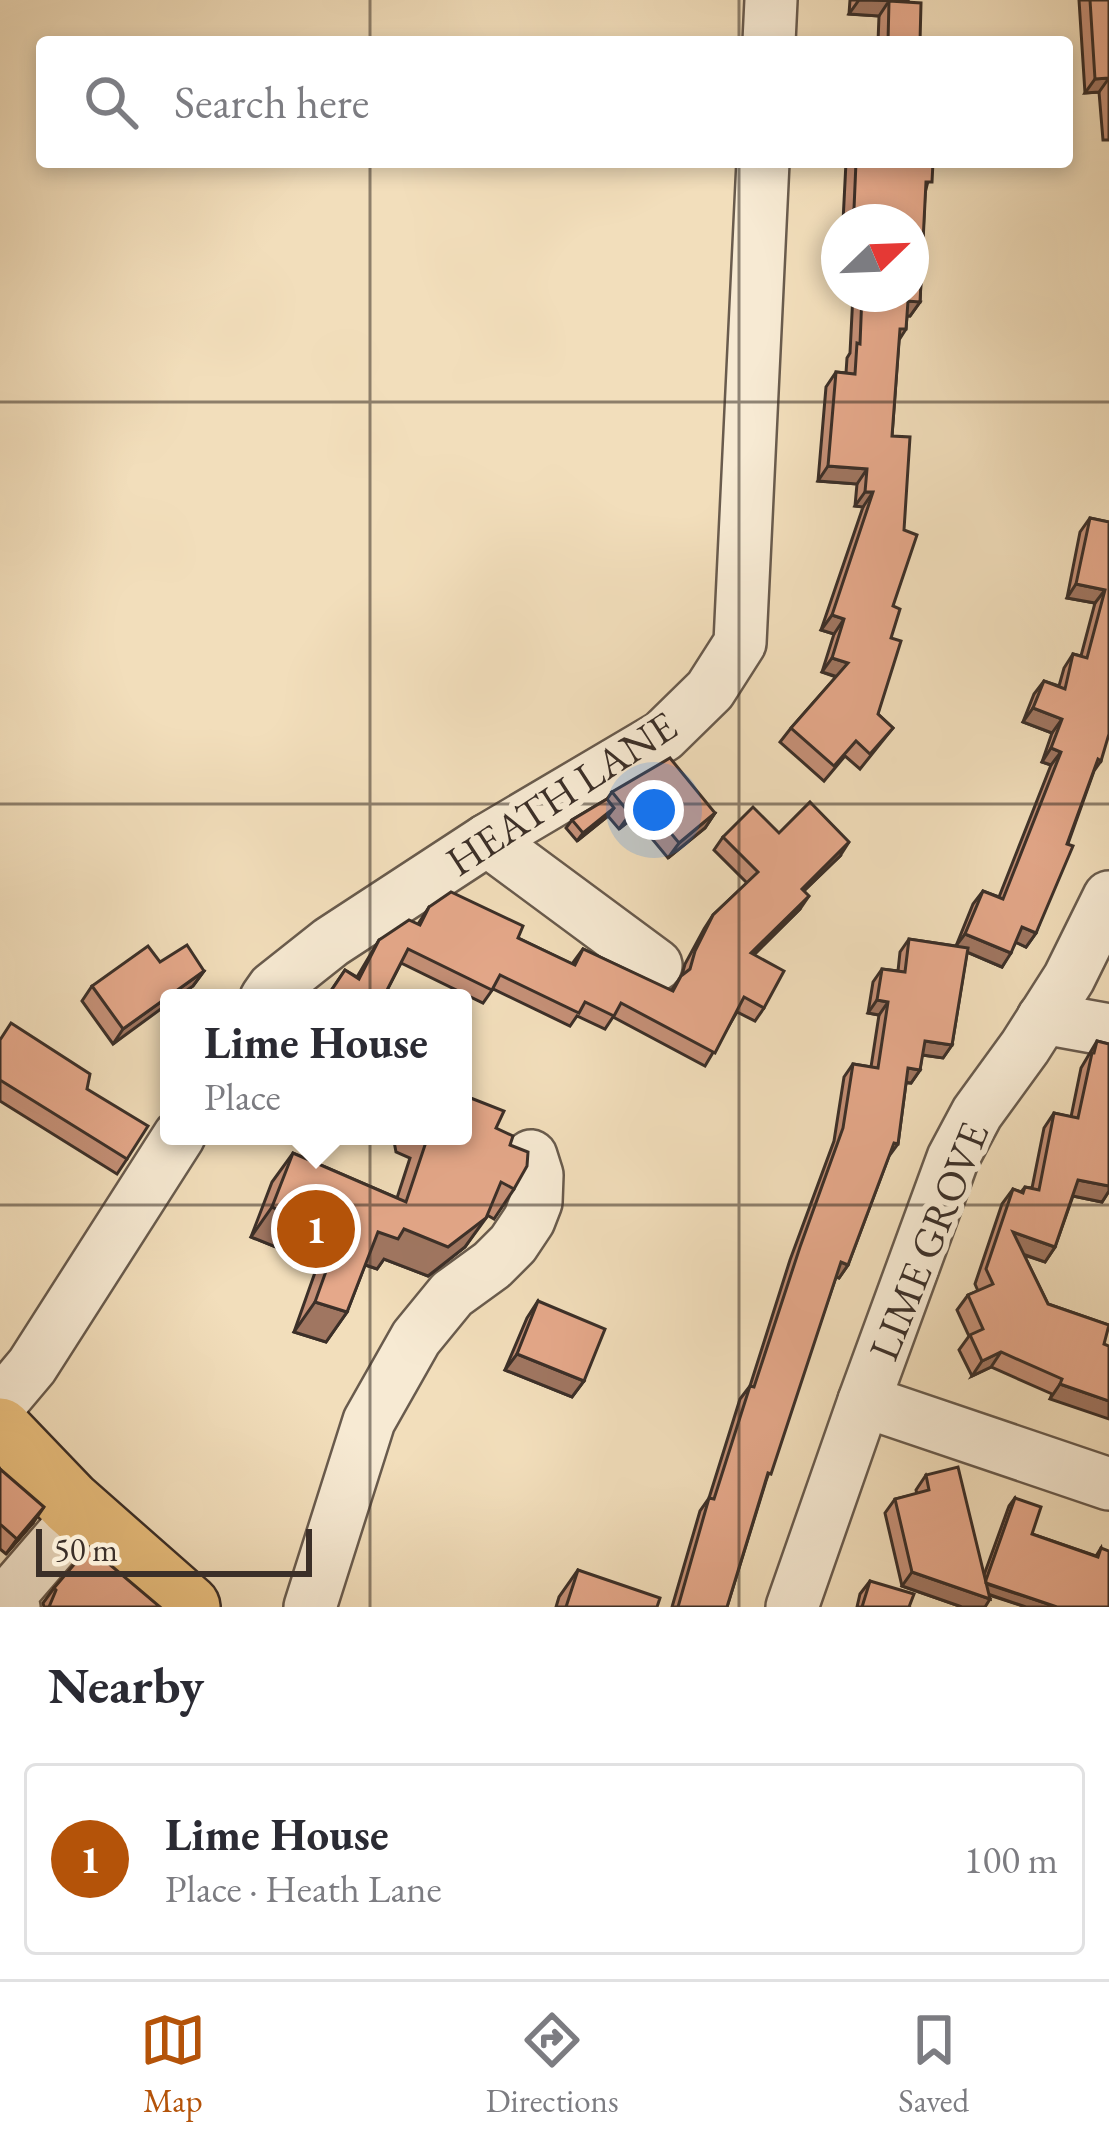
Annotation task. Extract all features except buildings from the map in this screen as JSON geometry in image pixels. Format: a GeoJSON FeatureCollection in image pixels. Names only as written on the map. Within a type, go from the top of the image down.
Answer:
{"type":"FeatureCollection","features":[{"type":"Feature","properties":{"kind":"main road"},"geometry":{"type":"LineString","coordinates":[[0,1430],[81,1513],[188,1607]]}},
{"type":"Feature","properties":{"kind":"street"},"geometry":{"type":"LineString","coordinates":[[769,36],[771,0]]}},
{"type":"Feature","properties":{"kind":"street","name":"HEATH LANE"},"geometry":{"type":"LineString","coordinates":[[272,989],[332,942],[487,840],[663,736],[710,690],[740,643],[763,168]]}},
{"type":"Feature","properties":{"kind":"street"},"geometry":{"type":"LineString","coordinates":[[487,840],[656,965]]}},
{"type":"Feature","properties":{"kind":"street","name":"LIME GROVE"},"geometry":{"type":"LineString","coordinates":[[792,1607],[953,1158],[977,1113],[1069,978],[1109,897]]}},
{"type":"Feature","properties":{"kind":"street"},"geometry":{"type":"LineString","coordinates":[[1043,1018],[1109,1030]]}},
{"type":"Feature","properties":{"kind":"street"},"geometry":{"type":"LineString","coordinates":[[0,1404],[32,1366],[172,1145]]}},
{"type":"Feature","properties":{"kind":"street"},"geometry":{"type":"LineString","coordinates":[[310,1607],[369,1421],[416,1338],[452,1294],[513,1244],[529,1220],[536,1202],[537,1174],[531,1156]]}},
{"type":"Feature","properties":{"kind":"street"},"geometry":{"type":"LineString","coordinates":[[864,1401],[1109,1484]]}},
{"type":"Feature","properties":{"kind":"street"},"geometry":{"type":"LineString","coordinates":[[14,1607],[6,1600],[81,1513]]}},
{"type":"Feature","properties":{"kind":"place","name":"Lime House"},"geometry":{"type":"Point","coordinates":[316,1229]}}]}
